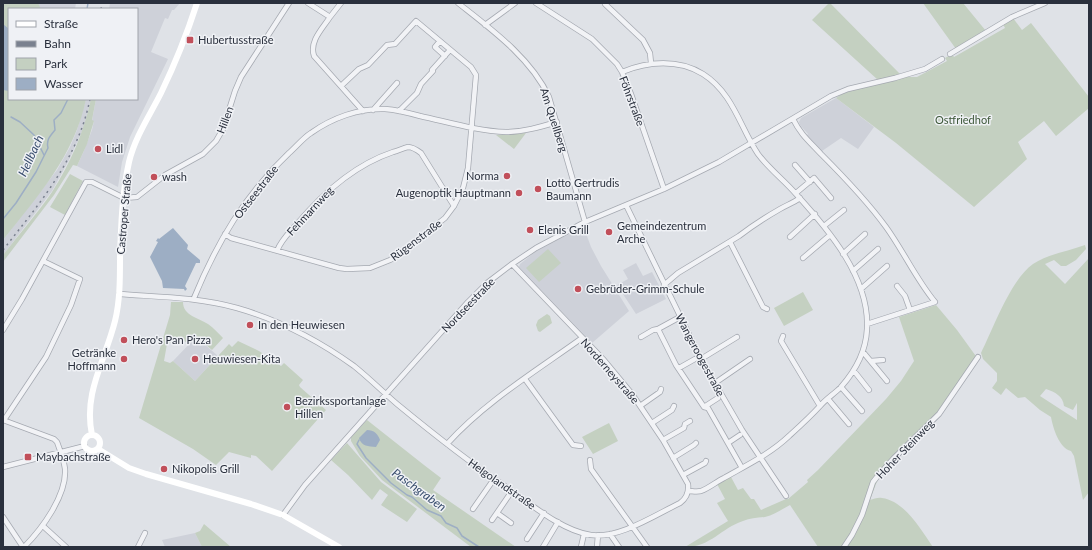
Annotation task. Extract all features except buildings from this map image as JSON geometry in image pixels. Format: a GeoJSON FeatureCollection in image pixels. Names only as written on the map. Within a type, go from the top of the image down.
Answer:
{"type":"FeatureCollection","features":[{"type":"Feature","properties":{"kind":"main road","name":"Castroper Straße"},"geometry":{"type":"LineString","coordinates":[[98,449],[100,444],[99,440],[96,436],[92,435],[89,417],[90,401],[115,321],[119,294],[124,198],[127,172],[134,145],[174,66],[197,3]]}},
{"type":"Feature","properties":{"kind":"main road"},"geometry":{"type":"LineString","coordinates":[[92,435],[85,439],[85,446],[90,451],[98,449],[129,468],[283,515],[339,547]]}},
{"type":"Feature","properties":{"kind":"street","name":"Hillen"},"geometry":{"type":"LineString","coordinates":[[124,198],[137,197],[165,175],[203,154],[211,147],[223,129],[235,91],[241,78],[289,3]]}},
{"type":"Feature","properties":{"kind":"street"},"geometry":{"type":"LineString","coordinates":[[308,3],[330,16]]}},
{"type":"Feature","properties":{"kind":"street"},"geometry":{"type":"LineString","coordinates":[[341,3],[330,16],[314,42],[313,53],[316,60],[363,111]]}},
{"type":"Feature","properties":{"kind":"street","name":"Am Quellberg"},"geometry":{"type":"LineString","coordinates":[[458,3],[510,47],[541,82],[549,97],[557,122],[584,222]]}},
{"type":"Feature","properties":{"kind":"street"},"geometry":{"type":"LineString","coordinates":[[485,25],[515,3]]}},
{"type":"Feature","properties":{"kind":"street","name":"Föhrstraße"},"geometry":{"type":"LineString","coordinates":[[536,3],[592,40],[609,56],[622,72],[664,189]]}},
{"type":"Feature","properties":{"kind":"street"},"geometry":{"type":"LineString","coordinates":[[950,54],[1012,17],[1045,3]]}},
{"type":"Feature","properties":{"kind":"street"},"geometry":{"type":"LineString","coordinates":[[605,4],[642,40],[650,53],[651,63]]}},
{"type":"Feature","properties":{"kind":"street"},"geometry":{"type":"LineString","coordinates":[[341,86],[359,69],[368,65],[387,45],[395,44],[416,22],[450,50],[400,111]]}},
{"type":"Feature","properties":{"kind":"street"},"geometry":{"type":"LineString","coordinates":[[440,41],[435,47],[445,56]]}},
{"type":"Feature","properties":{"kind":"street","name":"Rügenstraße"},"geometry":{"type":"LineString","coordinates":[[225,234],[231,238],[339,268],[359,269],[370,268],[390,260],[437,225],[445,218],[454,206],[467,176],[476,75],[471,67],[450,50]]}},
{"type":"Feature","properties":{"kind":"street","name":"Nordseestraße"},"geometry":{"type":"LineString","coordinates":[[283,515],[305,485],[468,302],[485,285],[512,264],[536,248],[584,222],[626,206],[719,162],[836,94],[848,89],[925,69],[942,59]]}},
{"type":"Feature","properties":{"kind":"street"},"geometry":{"type":"LineString","coordinates":[[622,72],[651,63],[674,64],[693,69],[712,80],[729,100],[757,153],[815,214],[830,234],[853,271],[867,308],[867,324],[863,352],[854,371],[841,386],[786,439],[760,458],[700,491],[688,491],[684,500],[680,503],[632,526]]}},
{"type":"Feature","properties":{"kind":"street"},"geometry":{"type":"LineString","coordinates":[[373,110],[397,83]]}},
{"type":"Feature","properties":{"kind":"street","name":"Ostseestraße"},"geometry":{"type":"LineString","coordinates":[[194,298],[205,270],[242,207],[269,173],[310,133],[334,120],[363,111],[384,109],[400,111],[472,128],[508,132],[531,129],[557,122]]}},
{"type":"Feature","properties":{"kind":"street"},"geometry":{"type":"LineString","coordinates":[[793,118],[803,136],[829,162],[887,228],[924,289],[935,302],[867,324]]}},
{"type":"Feature","properties":{"kind":"street","name":"Fehmarnweg"},"geometry":{"type":"LineString","coordinates":[[277,251],[280,244],[300,221],[335,185],[376,158],[408,148],[414,148],[422,153],[454,206]]}},
{"type":"Feature","properties":{"kind":"street"},"geometry":{"type":"LineString","coordinates":[[795,165],[810,182]]}},
{"type":"Feature","properties":{"kind":"street"},"geometry":{"type":"LineString","coordinates":[[796,194],[814,178],[831,198]]}},
{"type":"Feature","properties":{"kind":"street"},"geometry":{"type":"LineString","coordinates":[[3,330],[86,182],[92,182],[124,198]]}},
{"type":"Feature","properties":{"kind":"street"},"geometry":{"type":"LineString","coordinates":[[664,285],[678,274],[730,242],[748,229],[800,198]]}},
{"type":"Feature","properties":{"kind":"street","name":"Wangeroogestraße"},"geometry":{"type":"LineString","coordinates":[[626,206],[701,359],[760,458],[786,496]]}},
{"type":"Feature","properties":{"kind":"street"},"geometry":{"type":"LineString","coordinates":[[824,226],[844,210]]}},
{"type":"Feature","properties":{"kind":"street"},"geometry":{"type":"LineString","coordinates":[[790,237],[815,214]]}},
{"type":"Feature","properties":{"kind":"street"},"geometry":{"type":"LineString","coordinates":[[803,258],[830,234]]}},
{"type":"Feature","properties":{"kind":"street"},"geometry":{"type":"LineString","coordinates":[[843,254],[865,234]]}},
{"type":"Feature","properties":{"kind":"street"},"geometry":{"type":"LineString","coordinates":[[730,242],[753,290],[763,307],[767,309]]}},
{"type":"Feature","properties":{"kind":"street"},"geometry":{"type":"LineString","coordinates":[[853,271],[878,249]]}},
{"type":"Feature","properties":{"kind":"street"},"geometry":{"type":"LineString","coordinates":[[3,517],[24,547],[42,526],[54,508],[65,479],[65,468],[61,452],[57,442],[54,439],[3,420],[46,358],[71,305],[80,279],[43,261]]}},
{"type":"Feature","properties":{"kind":"street","name":"Norderneystraße"},"geometry":{"type":"LineString","coordinates":[[512,264],[603,359],[640,406],[663,440],[688,484],[688,491]]}},
{"type":"Feature","properties":{"kind":"street"},"geometry":{"type":"LineString","coordinates":[[861,289],[887,266]]}},
{"type":"Feature","properties":{"kind":"street"},"geometry":{"type":"LineString","coordinates":[[897,286],[905,296],[910,310]]}},
{"type":"Feature","properties":{"kind":"street"},"geometry":{"type":"LineString","coordinates":[[119,294],[194,298],[236,308],[281,323],[302,333],[355,367],[385,394]]}},
{"type":"Feature","properties":{"kind":"street"},"geometry":{"type":"LineString","coordinates":[[641,337],[680,317]]}},
{"type":"Feature","properties":{"kind":"street"},"geometry":{"type":"LineString","coordinates":[[658,329],[679,368],[704,407],[708,408],[742,468]]}},
{"type":"Feature","properties":{"kind":"street"},"geometry":{"type":"LineString","coordinates":[[782,336],[781,341],[789,356],[820,406]]}},
{"type":"Feature","properties":{"kind":"street"},"geometry":{"type":"LineString","coordinates":[[701,359],[737,337]]}},
{"type":"Feature","properties":{"kind":"street"},"geometry":{"type":"LineString","coordinates":[[447,444],[460,430],[512,386],[582,338]]}},
{"type":"Feature","properties":{"kind":"street"},"geometry":{"type":"LineString","coordinates":[[863,352],[887,381]]}},
{"type":"Feature","properties":{"kind":"street","name":"Hoher Steinweg"},"geometry":{"type":"LineString","coordinates":[[844,547],[862,515],[873,482],[894,458],[938,414],[978,357]]}},
{"type":"Feature","properties":{"kind":"street"},"geometry":{"type":"LineString","coordinates":[[679,368],[695,359]]}},
{"type":"Feature","properties":{"kind":"street"},"geometry":{"type":"LineString","coordinates":[[715,383],[750,359]]}},
{"type":"Feature","properties":{"kind":"street"},"geometry":{"type":"LineString","coordinates":[[871,361],[883,360]]}},
{"type":"Feature","properties":{"kind":"street"},"geometry":{"type":"LineString","coordinates":[[854,371],[869,390]]}},
{"type":"Feature","properties":{"kind":"street"},"geometry":{"type":"LineString","coordinates":[[525,378],[573,445],[580,446]]}},
{"type":"Feature","properties":{"kind":"street"},"geometry":{"type":"LineString","coordinates":[[841,386],[862,411]]}},
{"type":"Feature","properties":{"kind":"street"},"geometry":{"type":"LineString","coordinates":[[640,406],[660,392],[661,389]]}},
{"type":"Feature","properties":{"kind":"street","name":"Helgolandstraße"},"geometry":{"type":"LineString","coordinates":[[385,394],[447,444],[494,479],[544,513],[574,531],[584,534],[610,534],[621,532],[632,526]]}},
{"type":"Feature","properties":{"kind":"street"},"geometry":{"type":"LineString","coordinates":[[704,407],[718,398]]}},
{"type":"Feature","properties":{"kind":"street"},"geometry":{"type":"LineString","coordinates":[[828,399],[849,424]]}},
{"type":"Feature","properties":{"kind":"street"},"geometry":{"type":"LineString","coordinates":[[652,423],[672,410],[674,406]]}},
{"type":"Feature","properties":{"kind":"street"},"geometry":{"type":"LineString","coordinates":[[663,440],[684,428],[690,421]]}},
{"type":"Feature","properties":{"kind":"street"},"geometry":{"type":"LineString","coordinates":[[728,443],[740,435]]}},
{"type":"Feature","properties":{"kind":"street"},"geometry":{"type":"LineString","coordinates":[[673,458],[696,443]]}},
{"type":"Feature","properties":{"kind":"street"},"geometry":{"type":"LineString","coordinates":[[3,467],[85,446]]}},
{"type":"Feature","properties":{"kind":"street"},"geometry":{"type":"LineString","coordinates":[[590,460],[591,469],[647,547]]}},
{"type":"Feature","properties":{"kind":"street"},"geometry":{"type":"LineString","coordinates":[[683,476],[706,461]]}},
{"type":"Feature","properties":{"kind":"street"},"geometry":{"type":"LineString","coordinates":[[473,509],[494,479]]}},
{"type":"Feature","properties":{"kind":"street"},"geometry":{"type":"LineString","coordinates":[[492,520],[512,491]]}},
{"type":"Feature","properties":{"kind":"street"},"geometry":{"type":"LineString","coordinates":[[497,513],[511,523]]}},
{"type":"Feature","properties":{"kind":"street"},"geometry":{"type":"LineString","coordinates":[[527,539],[544,513]]}},
{"type":"Feature","properties":{"kind":"street"},"geometry":{"type":"LineString","coordinates":[[543,547],[558,522]]}},
{"type":"Feature","properties":{"kind":"street"},"geometry":{"type":"LineString","coordinates":[[42,526],[66,547]]}},
{"type":"Feature","properties":{"kind":"street"},"geometry":{"type":"LineString","coordinates":[[138,547],[145,533]]}},
{"type":"Feature","properties":{"kind":"street"},"geometry":{"type":"LineString","coordinates":[[581,547],[584,534]]}},
{"type":"Feature","properties":{"kind":"street"},"geometry":{"type":"LineString","coordinates":[[610,534],[619,547]]}},
{"type":"Feature","properties":{"kind":"street"},"geometry":{"type":"LineString","coordinates":[[597,547],[598,535]]}},
{"type":"Feature","properties":{"kind":"shaded area"},"geometry":{"type":"Polygon","coordinates":[[[37,3],[76,3],[75,8],[40,8],[37,3]]]}},
{"type":"Feature","properties":{"kind":"shaded area"},"geometry":{"type":"Polygon","coordinates":[[[110,3],[180,3],[174,10],[172,10],[168,19],[165,18],[151,52],[168,59],[130,137],[122,162],[118,187],[77,166],[92,130],[96,100],[138,100],[138,8],[109,8],[110,3]]]}},
{"type":"Feature","properties":{"kind":"shaded area"},"geometry":{"type":"Polygon","coordinates":[[[836,98],[874,127],[858,149],[841,138],[822,151],[805,137],[808,134],[800,125],[799,122],[801,118],[836,98]]]}},
{"type":"Feature","properties":{"kind":"shaded area"},"geometry":{"type":"Polygon","coordinates":[[[86,100],[91,100],[84,127],[68,162],[52,191],[3,255],[3,240],[57,170],[70,147],[77,130],[86,100]]]}},
{"type":"Feature","properties":{"kind":"shaded area","name":"Gebrüder-Grimm-Schule"},"geometry":{"type":"Polygon","coordinates":[[[584,228],[591,247],[601,266],[629,311],[592,343],[519,267],[520,264],[535,252],[584,228]]]}},
{"type":"Feature","properties":{"kind":"shaded area"},"geometry":{"type":"Polygon","coordinates":[[[636,263],[643,276],[652,272],[666,299],[636,314],[617,285],[628,279],[623,270],[636,263]]]}},
{"type":"Feature","properties":{"kind":"shaded area","name":"Heuwiesen-Kita"},"geometry":{"type":"Polygon","coordinates":[[[196,337],[218,356],[195,381],[173,361],[196,337]]]}},
{"type":"Feature","properties":{"kind":"shaded area"},"geometry":{"type":"Polygon","coordinates":[[[195,533],[202,547],[165,547],[162,540],[195,533]]]}},
{"type":"Feature","properties":{"kind":"green space"},"geometry":{"type":"Polygon","coordinates":[[[3,3],[38,3],[40,8],[8,8],[8,100],[86,100],[81,119],[64,157],[29,208],[3,240],[3,3]]]}},
{"type":"Feature","properties":{"kind":"green space"},"geometry":{"type":"Polygon","coordinates":[[[829,3],[900,74],[878,80],[812,20],[829,3]]]}},
{"type":"Feature","properties":{"kind":"green space"},"geometry":{"type":"Polygon","coordinates":[[[923,3],[963,3],[986,31],[956,49],[923,3]]]}},
{"type":"Feature","properties":{"kind":"green space","name":"Ostfriedhof"},"geometry":{"type":"Polygon","coordinates":[[[1013,18],[1022,30],[1031,23],[1089,97],[1089,108],[1056,136],[1044,121],[1018,142],[1027,159],[974,207],[896,143],[836,98],[851,90],[870,84],[908,75],[909,77],[917,77],[947,61],[945,58],[952,54],[954,57],[1005,28],[1003,24],[1013,18]]]}},
{"type":"Feature","properties":{"kind":"green space"},"geometry":{"type":"Polygon","coordinates":[[[91,100],[96,100],[92,120],[94,121],[87,144],[77,166],[73,165],[54,195],[3,262],[3,255],[52,192],[65,170],[76,147],[91,100]]]}},
{"type":"Feature","properties":{"kind":"green space"},"geometry":{"type":"Polygon","coordinates":[[[526,133],[514,149],[496,135],[526,133]]]}},
{"type":"Feature","properties":{"kind":"green space"},"geometry":{"type":"Polygon","coordinates":[[[70,174],[83,181],[65,215],[50,207],[70,174]]]}},
{"type":"Feature","properties":{"kind":"green space"},"geometry":{"type":"Polygon","coordinates":[[[1085,245],[1086,249],[1076,260],[1066,266],[1061,266],[1054,260],[1045,264],[1065,284],[1089,258],[1089,492],[1083,500],[1074,456],[1071,451],[1060,442],[1053,427],[1051,417],[1025,397],[1018,398],[1006,388],[1001,395],[992,388],[997,381],[997,373],[983,359],[981,353],[1003,305],[1017,281],[1025,271],[1033,264],[1045,258],[1085,245]],[[1046,389],[1040,396],[1077,420],[1077,403],[1073,410],[1064,406],[1060,397],[1046,389]]]}},
{"type":"Feature","properties":{"kind":"green space"},"geometry":{"type":"Polygon","coordinates":[[[548,249],[561,263],[539,282],[526,268],[548,249]]]}},
{"type":"Feature","properties":{"kind":"green space"},"geometry":{"type":"Polygon","coordinates":[[[803,292],[813,310],[784,326],[774,308],[803,292]]]}},
{"type":"Feature","properties":{"kind":"green space"},"geometry":{"type":"Polygon","coordinates":[[[171,302],[183,302],[184,307],[189,314],[208,324],[223,338],[212,350],[194,335],[187,343],[182,339],[181,344],[178,345],[172,342],[167,344],[164,361],[170,363],[173,361],[195,381],[229,344],[232,347],[238,341],[259,351],[281,366],[284,363],[303,380],[299,385],[300,387],[326,410],[272,471],[256,456],[251,455],[251,458],[229,452],[216,465],[193,449],[139,418],[170,315],[171,302]]]}},
{"type":"Feature","properties":{"kind":"green space"},"geometry":{"type":"Polygon","coordinates":[[[936,305],[957,330],[978,359],[939,415],[881,474],[870,500],[882,498],[890,500],[905,510],[912,517],[933,547],[818,547],[790,505],[768,516],[748,519],[735,524],[702,544],[685,547],[728,521],[717,503],[725,499],[717,484],[731,477],[738,490],[743,488],[751,499],[754,499],[761,510],[788,499],[808,482],[807,480],[886,399],[901,381],[914,361],[899,317],[936,305]]]}},
{"type":"Feature","properties":{"kind":"green space"},"geometry":{"type":"Polygon","coordinates":[[[547,314],[550,316],[552,323],[540,332],[538,331],[536,325],[538,320],[547,314]]]}},
{"type":"Feature","properties":{"kind":"green space"},"geometry":{"type":"Polygon","coordinates":[[[367,420],[441,478],[433,490],[516,547],[471,547],[382,480],[360,456],[351,441],[351,437],[367,420]]]}},
{"type":"Feature","properties":{"kind":"green space"},"geometry":{"type":"Polygon","coordinates":[[[609,423],[618,441],[593,454],[582,437],[609,423]]]}},
{"type":"Feature","properties":{"kind":"green space"},"geometry":{"type":"Polygon","coordinates":[[[347,443],[381,482],[417,509],[407,522],[381,505],[388,495],[380,489],[372,500],[331,460],[347,443]]]}},
{"type":"Feature","properties":{"kind":"green space"},"geometry":{"type":"Polygon","coordinates":[[[204,524],[231,547],[202,547],[195,533],[200,531],[204,524]]]}},
{"type":"Feature","properties":{"kind":"water"},"geometry":{"type":"Polygon","coordinates":[[[3,24],[8,28],[8,91],[3,90],[3,24]]]}},
{"type":"Feature","properties":{"kind":"water"},"geometry":{"type":"Polygon","coordinates":[[[173,228],[188,245],[187,249],[200,260],[200,263],[196,263],[185,286],[187,289],[185,291],[184,289],[163,288],[162,281],[150,257],[158,242],[156,241],[158,238],[159,239],[173,228]]]}},
{"type":"Feature","properties":{"kind":"water"},"geometry":{"type":"Polygon","coordinates":[[[367,430],[377,434],[380,440],[376,447],[366,446],[360,441],[359,438],[367,430]]]}},
{"type":"Feature","properties":{"kind":"waterway","name":"Hellbach"},"geometry":{"type":"LineString","coordinates":[[87,8],[88,3]]}},
{"type":"Feature","properties":{"kind":"waterway","name":"Hellbach"},"geometry":{"type":"LineString","coordinates":[[3,219],[16,203],[36,172],[48,148],[49,138],[55,130],[54,120],[61,113],[68,100]]}},
{"type":"Feature","properties":{"kind":"waterway"},"geometry":{"type":"LineString","coordinates":[[11,117],[20,122],[34,135],[44,155]]}},
{"type":"Feature","properties":{"kind":"waterway","name":"Paschgraben"},"geometry":{"type":"LineString","coordinates":[[359,440],[357,444],[366,458],[391,483],[412,497],[427,510],[441,516],[446,523],[457,528],[462,536],[479,547]]}},
{"type":"Feature","properties":{"kind":"railway"},"geometry":{"type":"LineString","coordinates":[[101,8],[102,3]]}},
{"type":"Feature","properties":{"kind":"railway"},"geometry":{"type":"LineString","coordinates":[[3,250],[56,180],[67,161],[84,121],[90,100]]}},
{"type":"Feature","properties":{"kind":"place","name":"Hubertusstraße"},"geometry":{"type":"Point","coordinates":[190,40]}},
{"type":"Feature","properties":{"kind":"place","name":"Lidl"},"geometry":{"type":"Point","coordinates":[98,149]}},
{"type":"Feature","properties":{"kind":"place","name":"Norma"},"geometry":{"type":"Point","coordinates":[507,176]}},
{"type":"Feature","properties":{"kind":"place","name":"wash"},"geometry":{"type":"Point","coordinates":[154,177]}},
{"type":"Feature","properties":{"kind":"place","name":"Lotto Gertrudis Baumann"},"geometry":{"type":"Point","coordinates":[538,189]}},
{"type":"Feature","properties":{"kind":"place","name":"Augenoptik Hauptmann"},"geometry":{"type":"Point","coordinates":[519,193]}},
{"type":"Feature","properties":{"kind":"place","name":"Elenis Grill"},"geometry":{"type":"Point","coordinates":[530,230]}},
{"type":"Feature","properties":{"kind":"place","name":"Gemeindezentrum Arche"},"geometry":{"type":"Point","coordinates":[609,232]}},
{"type":"Feature","properties":{"kind":"place","name":"Gebrüder-Grimm-Schule"},"geometry":{"type":"Point","coordinates":[578,289]}},
{"type":"Feature","properties":{"kind":"place","name":"In den Heuwiesen"},"geometry":{"type":"Point","coordinates":[250,325]}},
{"type":"Feature","properties":{"kind":"place","name":"Hero's Pan Pizza"},"geometry":{"type":"Point","coordinates":[124,340]}},
{"type":"Feature","properties":{"kind":"place","name":"Getränke Hoffmann"},"geometry":{"type":"Point","coordinates":[124,359]}},
{"type":"Feature","properties":{"kind":"place","name":"Heuwiesen-Kita"},"geometry":{"type":"Point","coordinates":[195,359]}},
{"type":"Feature","properties":{"kind":"place","name":"Bezirkssportanlage Hillen"},"geometry":{"type":"Point","coordinates":[287,407]}},
{"type":"Feature","properties":{"kind":"place","name":"Maybachstraße"},"geometry":{"type":"Point","coordinates":[28,457]}},
{"type":"Feature","properties":{"kind":"place","name":"Nikopolis Grill"},"geometry":{"type":"Point","coordinates":[164,469]}}]}
